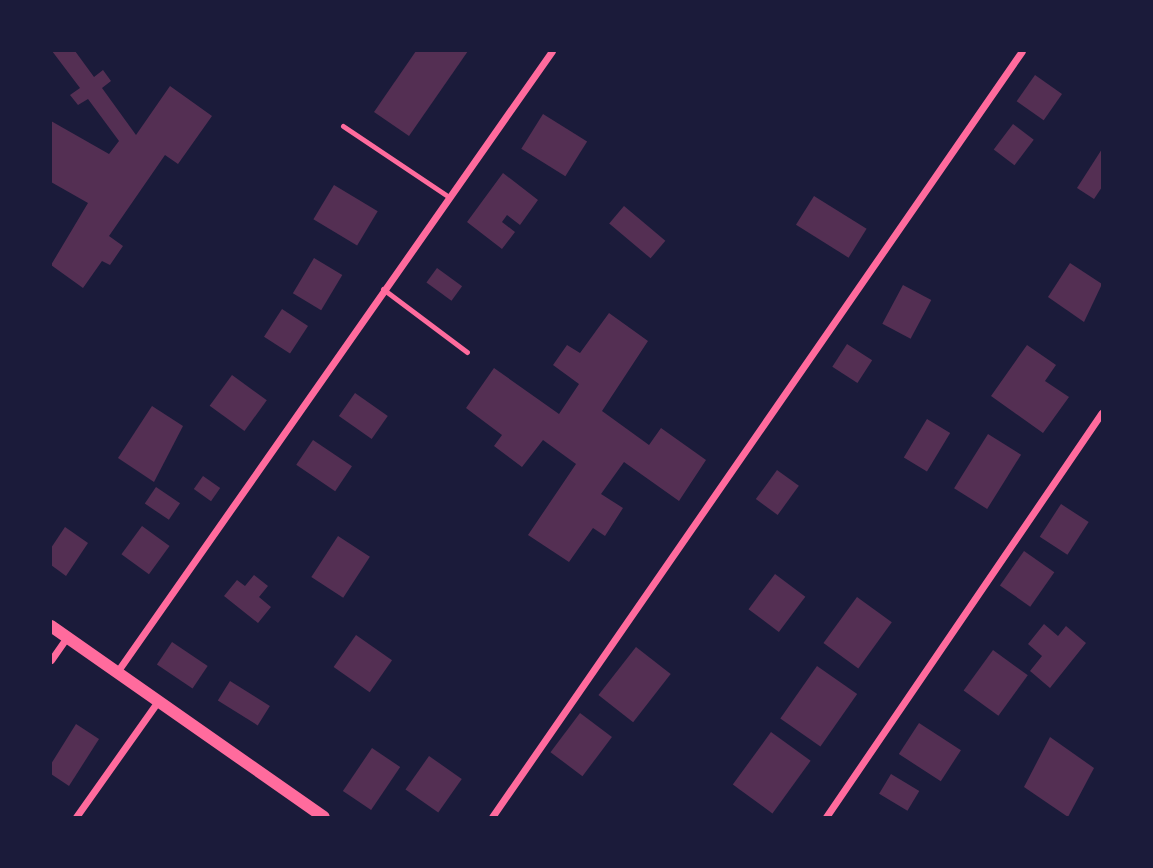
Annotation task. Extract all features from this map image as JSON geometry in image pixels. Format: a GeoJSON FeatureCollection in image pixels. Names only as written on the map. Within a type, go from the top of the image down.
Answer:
{"type":"FeatureCollection","features":[{"type":"Feature","properties":{"kind":"street"},"geometry":{"type":"LineString","coordinates":[[117,672],[446,195],[552,51]]}},
{"type":"Feature","properties":{"kind":"street"},"geometry":{"type":"LineString","coordinates":[[492,817],[1022,51]]}},
{"type":"Feature","properties":{"kind":"street"},"geometry":{"type":"LineString","coordinates":[[826,817],[1102,414]]}},
{"type":"Feature","properties":{"kind":"street"},"geometry":{"type":"LineString","coordinates":[[51,626],[324,817]]}},
{"type":"Feature","properties":{"kind":"street"},"geometry":{"type":"LineString","coordinates":[[51,660],[67,637]]}},
{"type":"Feature","properties":{"kind":"street"},"geometry":{"type":"LineString","coordinates":[[76,817],[159,701]]}},
{"type":"Feature","properties":{"kind":"lane"},"geometry":{"type":"LineString","coordinates":[[343,127],[446,195]]}},
{"type":"Feature","properties":{"kind":"lane"},"geometry":{"type":"LineString","coordinates":[[382,289],[467,352]]}},
{"type":"Feature","properties":{"kind":"building"},"geometry":{"type":"Polygon","coordinates":[[[52,51],[75,51],[94,77],[103,70],[111,81],[102,88],[136,135],[170,86],[212,116],[178,164],[165,155],[109,236],[123,246],[110,265],[102,261],[83,288],[51,265],[88,203],[51,182],[51,121],[109,154],[119,141],[88,99],[78,105],[70,95],[80,88],[52,51]]]}},
{"type":"Feature","properties":{"kind":"building"},"geometry":{"type":"Polygon","coordinates":[[[416,51],[468,51],[409,136],[374,112],[416,51]]]}},
{"type":"Feature","properties":{"kind":"building"},"geometry":{"type":"Polygon","coordinates":[[[1035,75],[1062,94],[1044,120],[1017,101],[1035,75]]]}},
{"type":"Feature","properties":{"kind":"building"},"geometry":{"type":"Polygon","coordinates":[[[543,114],[587,142],[565,176],[521,149],[543,114]]]}},
{"type":"Feature","properties":{"kind":"building"},"geometry":{"type":"Polygon","coordinates":[[[1013,124],[1034,140],[1015,165],[994,150],[1013,124]]]}},
{"type":"Feature","properties":{"kind":"building"},"geometry":{"type":"Polygon","coordinates":[[[1102,149],[1102,187],[1094,199],[1077,188],[1102,149]]]}},
{"type":"Feature","properties":{"kind":"building"},"geometry":{"type":"Polygon","coordinates":[[[503,173],[538,200],[520,225],[507,215],[502,222],[515,232],[502,249],[467,222],[503,173]]]}},
{"type":"Feature","properties":{"kind":"building"},"geometry":{"type":"Polygon","coordinates":[[[334,185],[378,211],[357,246],[313,219],[334,185]]]}},
{"type":"Feature","properties":{"kind":"building"},"geometry":{"type":"Polygon","coordinates":[[[814,196],[867,229],[849,258],[796,225],[814,196]]]}},
{"type":"Feature","properties":{"kind":"building"},"geometry":{"type":"Polygon","coordinates":[[[624,206],[665,241],[651,258],[609,224],[624,206]]]}},
{"type":"Feature","properties":{"kind":"building"},"geometry":{"type":"Polygon","coordinates":[[[314,258],[342,275],[321,310],[293,293],[314,258]]]}},
{"type":"Feature","properties":{"kind":"building"},"geometry":{"type":"Polygon","coordinates":[[[1070,263],[1102,284],[1084,322],[1048,297],[1070,263]]]}},
{"type":"Feature","properties":{"kind":"building"},"geometry":{"type":"Polygon","coordinates":[[[437,268],[462,286],[451,301],[426,283],[437,268]]]}},
{"type":"Feature","properties":{"kind":"building"},"geometry":{"type":"Polygon","coordinates":[[[903,285],[931,300],[911,339],[882,324],[903,285]]]}},
{"type":"Feature","properties":{"kind":"building"},"geometry":{"type":"Polygon","coordinates":[[[282,309],[308,326],[290,354],[264,337],[282,309]]]}},
{"type":"Feature","properties":{"kind":"building"},"geometry":{"type":"Polygon","coordinates":[[[609,313],[648,341],[602,411],[649,445],[661,428],[706,460],[679,501],[624,462],[601,494],[623,508],[605,536],[593,528],[569,562],[528,535],[576,464],[543,440],[522,467],[494,446],[502,435],[466,408],[494,368],[559,414],[579,384],[553,365],[567,345],[580,353],[609,313]]]}},
{"type":"Feature","properties":{"kind":"building"},"geometry":{"type":"Polygon","coordinates":[[[847,344],[872,360],[857,383],[832,367],[847,344]]]}},
{"type":"Feature","properties":{"kind":"building"},"geometry":{"type":"Polygon","coordinates":[[[1027,345],[1056,365],[1045,381],[1069,397],[1043,433],[991,396],[1027,345]]]}},
{"type":"Feature","properties":{"kind":"building"},"geometry":{"type":"Polygon","coordinates":[[[232,375],[267,400],[244,431],[210,406],[232,375]]]}},
{"type":"Feature","properties":{"kind":"building"},"geometry":{"type":"Polygon","coordinates":[[[355,393],[388,416],[372,439],[339,416],[355,393]]]}},
{"type":"Feature","properties":{"kind":"building"},"geometry":{"type":"Polygon","coordinates":[[[152,406],[183,426],[154,482],[118,458],[152,406]]]}},
{"type":"Feature","properties":{"kind":"building"},"geometry":{"type":"Polygon","coordinates":[[[927,419],[950,433],[927,471],[904,458],[927,419]]]}},
{"type":"Feature","properties":{"kind":"building"},"geometry":{"type":"Polygon","coordinates":[[[988,434],[1021,455],[987,509],[954,488],[988,434]]]}},
{"type":"Feature","properties":{"kind":"building"},"geometry":{"type":"Polygon","coordinates":[[[313,440],[352,466],[335,491],[296,465],[313,440]]]}},
{"type":"Feature","properties":{"kind":"building"},"geometry":{"type":"Polygon","coordinates":[[[777,470],[799,486],[778,515],[756,499],[777,470]]]}},
{"type":"Feature","properties":{"kind":"building"},"geometry":{"type":"Polygon","coordinates":[[[203,476],[220,488],[211,501],[194,489],[203,476]]]}},
{"type":"Feature","properties":{"kind":"building"},"geometry":{"type":"Polygon","coordinates":[[[156,487],[180,503],[169,520],[145,504],[156,487]]]}},
{"type":"Feature","properties":{"kind":"building"},"geometry":{"type":"Polygon","coordinates":[[[1061,504],[1089,522],[1067,555],[1040,537],[1061,504]]]}},
{"type":"Feature","properties":{"kind":"building"},"geometry":{"type":"Polygon","coordinates":[[[142,526],[170,546],[149,574],[121,554],[142,526]]]}},
{"type":"Feature","properties":{"kind":"building"},"geometry":{"type":"Polygon","coordinates":[[[65,527],[88,543],[66,576],[51,565],[51,548],[65,527]]]}},
{"type":"Feature","properties":{"kind":"building"},"geometry":{"type":"Polygon","coordinates":[[[338,536],[370,557],[343,598],[311,577],[338,536]]]}},
{"type":"Feature","properties":{"kind":"building"},"geometry":{"type":"Polygon","coordinates":[[[1024,551],[1054,572],[1030,607],[1000,585],[1024,551]]]}},
{"type":"Feature","properties":{"kind":"building"},"geometry":{"type":"Polygon","coordinates":[[[775,574],[805,597],[779,632],[749,609],[775,574]]]}},
{"type":"Feature","properties":{"kind":"building"},"geometry":{"type":"Polygon","coordinates":[[[254,575],[268,586],[259,597],[271,607],[258,623],[224,596],[237,580],[245,586],[254,575]]]}},
{"type":"Feature","properties":{"kind":"building"},"geometry":{"type":"Polygon","coordinates":[[[857,597],[892,622],[858,668],[823,643],[857,597]]]}},
{"type":"Feature","properties":{"kind":"building"},"geometry":{"type":"Polygon","coordinates":[[[1044,624],[1058,636],[1066,626],[1086,643],[1050,688],[1030,671],[1042,656],[1028,644],[1044,624]]]}},
{"type":"Feature","properties":{"kind":"building"},"geometry":{"type":"Polygon","coordinates":[[[356,635],[392,660],[370,692],[334,667],[356,635]]]}},
{"type":"Feature","properties":{"kind":"building"},"geometry":{"type":"Polygon","coordinates":[[[172,642],[208,666],[193,688],[157,664],[172,642]]]}},
{"type":"Feature","properties":{"kind":"building"},"geometry":{"type":"Polygon","coordinates":[[[636,647],[671,674],[633,722],[598,695],[636,647]]]}},
{"type":"Feature","properties":{"kind":"building"},"geometry":{"type":"Polygon","coordinates":[[[993,650],[1028,675],[998,716],[964,690],[993,650]]]}},
{"type":"Feature","properties":{"kind":"building"},"geometry":{"type":"Polygon","coordinates":[[[817,666],[857,694],[820,747],[780,718],[817,666]]]}},
{"type":"Feature","properties":{"kind":"building"},"geometry":{"type":"Polygon","coordinates":[[[230,681],[270,706],[258,725],[218,701],[230,681]]]}},
{"type":"Feature","properties":{"kind":"building"},"geometry":{"type":"Polygon","coordinates":[[[580,713],[612,737],[582,776],[551,752],[580,713]]]}},
{"type":"Feature","properties":{"kind":"building"},"geometry":{"type":"Polygon","coordinates":[[[919,723],[961,750],[941,781],[899,754],[919,723]]]}},
{"type":"Feature","properties":{"kind":"building"},"geometry":{"type":"Polygon","coordinates":[[[76,724],[99,739],[69,786],[51,774],[51,764],[76,724]]]}},
{"type":"Feature","properties":{"kind":"building"},"geometry":{"type":"Polygon","coordinates":[[[771,732],[811,761],[772,813],[733,785],[771,732]]]}},
{"type":"Feature","properties":{"kind":"building"},"geometry":{"type":"Polygon","coordinates":[[[1050,737],[1094,768],[1068,817],[1024,787],[1050,737]]]}},
{"type":"Feature","properties":{"kind":"building"},"geometry":{"type":"Polygon","coordinates":[[[372,748],[400,767],[371,810],[343,791],[372,748]]]}},
{"type":"Feature","properties":{"kind":"building"},"geometry":{"type":"Polygon","coordinates":[[[429,756],[462,779],[438,813],[405,790],[429,756]]]}},
{"type":"Feature","properties":{"kind":"building"},"geometry":{"type":"Polygon","coordinates":[[[891,774],[919,791],[907,811],[879,794],[891,774]]]}}]}
